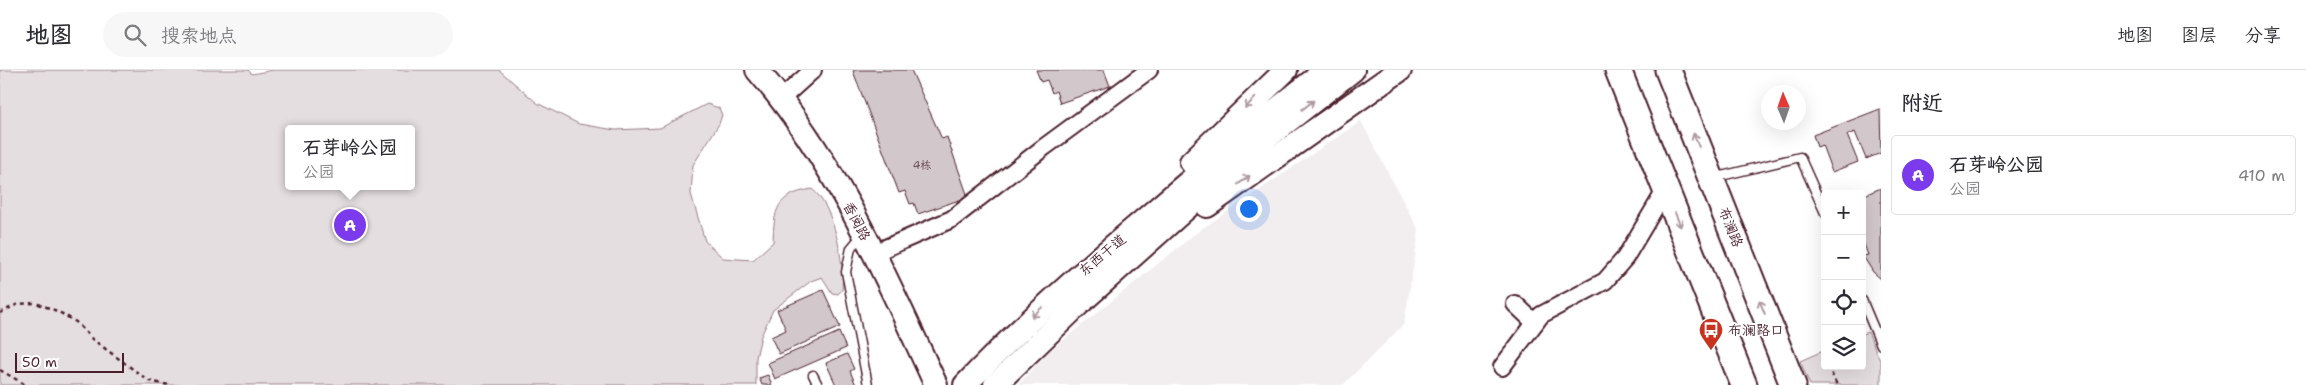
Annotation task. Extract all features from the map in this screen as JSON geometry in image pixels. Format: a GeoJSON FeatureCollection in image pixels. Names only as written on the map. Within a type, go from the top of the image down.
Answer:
{"type":"FeatureCollection","features":[{"type":"Feature","properties":{"kind":"main road","name":"香阅路"},"geometry":{"type":"LineString","coordinates":[[757,70],[782,98],[814,145],[864,233],[936,385]]}},
{"type":"Feature","properties":{"kind":"main road"},"geometry":{"type":"LineString","coordinates":[[1066,285],[1286,70]]}},
{"type":"Feature","properties":{"kind":"main road"},"geometry":{"type":"LineString","coordinates":[[1251,139],[1326,70]]}},
{"type":"Feature","properties":{"kind":"main road"},"geometry":{"type":"LineString","coordinates":[[1251,139],[1353,70]]}},
{"type":"Feature","properties":{"kind":"main road"},"geometry":{"type":"LineString","coordinates":[[1079,304],[1217,199],[1400,70]]}},
{"type":"Feature","properties":{"kind":"main road"},"geometry":{"type":"LineString","coordinates":[[1614,70],[1641,126]]}},
{"type":"Feature","properties":{"kind":"main road"},"geometry":{"type":"LineString","coordinates":[[1618,70],[1744,385]]}},
{"type":"Feature","properties":{"kind":"main road","name":"布澜路"},"geometry":{"type":"LineString","coordinates":[[1668,70],[1793,385]]}},
{"type":"Feature","properties":{"kind":"main road"},"geometry":{"type":"LineString","coordinates":[[1673,70],[1684,112]]}},
{"type":"Feature","properties":{"kind":"main road","name":"东西干道"},"geometry":{"type":"LineString","coordinates":[[965,385],[1011,336],[1066,285],[1251,139]]}},
{"type":"Feature","properties":{"kind":"main road","name":"东西干道"},"geometry":{"type":"LineString","coordinates":[[995,385],[1251,139]]}},
{"type":"Feature","properties":{"kind":"street"},"geometry":{"type":"LineString","coordinates":[[782,98],[813,70]]}},
{"type":"Feature","properties":{"kind":"street"},"geometry":{"type":"LineString","coordinates":[[874,253],[952,219],[1043,148],[1149,70]]}},
{"type":"Feature","properties":{"kind":"street"},"geometry":{"type":"LineString","coordinates":[[1502,367],[1542,315],[1605,281],[1624,258],[1666,189]]}},
{"type":"Feature","properties":{"kind":"street"},"geometry":{"type":"LineString","coordinates":[[1515,304],[1535,323]]}},
{"type":"Feature","properties":{"kind":"lane"},"geometry":{"type":"LineString","coordinates":[[1711,178],[1800,157],[1821,204]]}},
{"type":"Feature","properties":{"kind":"lane"},"geometry":{"type":"LineString","coordinates":[[864,233],[851,248],[846,272],[868,385]]}},
{"type":"Feature","properties":{"kind":"lane"},"geometry":{"type":"LineString","coordinates":[[1866,309],[1881,345]]}},
{"type":"Feature","properties":{"kind":"lane"},"geometry":{"type":"LineString","coordinates":[[814,374],[818,385]]}},
{"type":"Feature","properties":{"kind":"path"},"geometry":{"type":"LineString","coordinates":[[0,313],[18,304],[36,303],[57,310],[76,322],[92,339],[149,381],[168,385]]}},
{"type":"Feature","properties":{"kind":"path"},"geometry":{"type":"LineString","coordinates":[[0,370],[26,385]]}},
{"type":"Feature","properties":{"kind":"path"},"geometry":{"type":"LineString","coordinates":[[1830,370],[1837,385]]}},
{"type":"Feature","properties":{"kind":"shaded area"},"geometry":{"type":"Polygon","coordinates":[[[0,70],[248,70],[252,74],[273,70],[499,70],[537,103],[579,124],[615,130],[660,128],[707,104],[719,108],[722,115],[719,124],[693,165],[691,194],[705,241],[723,258],[753,260],[773,242],[774,221],[779,205],[791,195],[812,189],[820,197],[832,221],[842,265],[842,290],[838,294],[832,293],[822,277],[811,281],[773,310],[761,336],[756,358],[756,385],[0,385],[0,70]]]}},
{"type":"Feature","properties":{"kind":"shaded area"},"geometry":{"type":"Polygon","coordinates":[[[1361,121],[1419,231],[1404,324],[1343,385],[1018,385],[1047,353],[1200,230],[1361,121]]]}},
{"type":"Feature","properties":{"kind":"shaded area"},"geometry":{"type":"Polygon","coordinates":[[[1868,332],[1881,363],[1881,385],[1810,385],[1800,361],[1821,352],[1821,370],[1866,370],[1866,333],[1868,332]]]}},
{"type":"Feature","properties":{"kind":"building"},"geometry":{"type":"Polygon","coordinates":[[[911,70],[942,139],[947,137],[968,197],[918,214],[914,203],[910,204],[905,191],[899,193],[853,71],[911,70]]]}},
{"type":"Feature","properties":{"kind":"building"},"geometry":{"type":"Polygon","coordinates":[[[1036,70],[1104,70],[1110,86],[1060,103],[1056,91],[1052,93],[1047,80],[1041,82],[1036,70]]]}},
{"type":"Feature","properties":{"kind":"building"},"geometry":{"type":"Polygon","coordinates":[[[1880,109],[1881,153],[1866,159],[1855,132],[1847,135],[1858,162],[1832,172],[1822,145],[1817,147],[1813,135],[1880,109]]]}},
{"type":"Feature","properties":{"kind":"building"},"geometry":{"type":"Polygon","coordinates":[[[1881,188],[1881,279],[1873,272],[1866,261],[1866,255],[1868,255],[1866,250],[1866,194],[1881,188]]]}},
{"type":"Feature","properties":{"kind":"building"},"geometry":{"type":"Polygon","coordinates":[[[823,290],[840,327],[779,354],[771,337],[786,330],[777,310],[823,290]]]}},
{"type":"Feature","properties":{"kind":"building"},"geometry":{"type":"Polygon","coordinates":[[[839,332],[846,348],[775,379],[768,363],[839,332]]]}},
{"type":"Feature","properties":{"kind":"building"},"geometry":{"type":"Polygon","coordinates":[[[847,354],[854,369],[850,371],[856,385],[836,385],[826,363],[847,354]]]}},
{"type":"Feature","properties":{"kind":"building"},"geometry":{"type":"Polygon","coordinates":[[[768,375],[772,385],[762,385],[759,378],[768,375]]]}},
{"type":"Feature","properties":{"kind":"place","name":"石芽岭公园"},"geometry":{"type":"Point","coordinates":[350,225]}},
{"type":"Feature","properties":{"kind":"place","name":"布澜路口"},"geometry":{"type":"Point","coordinates":[1711,351]}}]}
